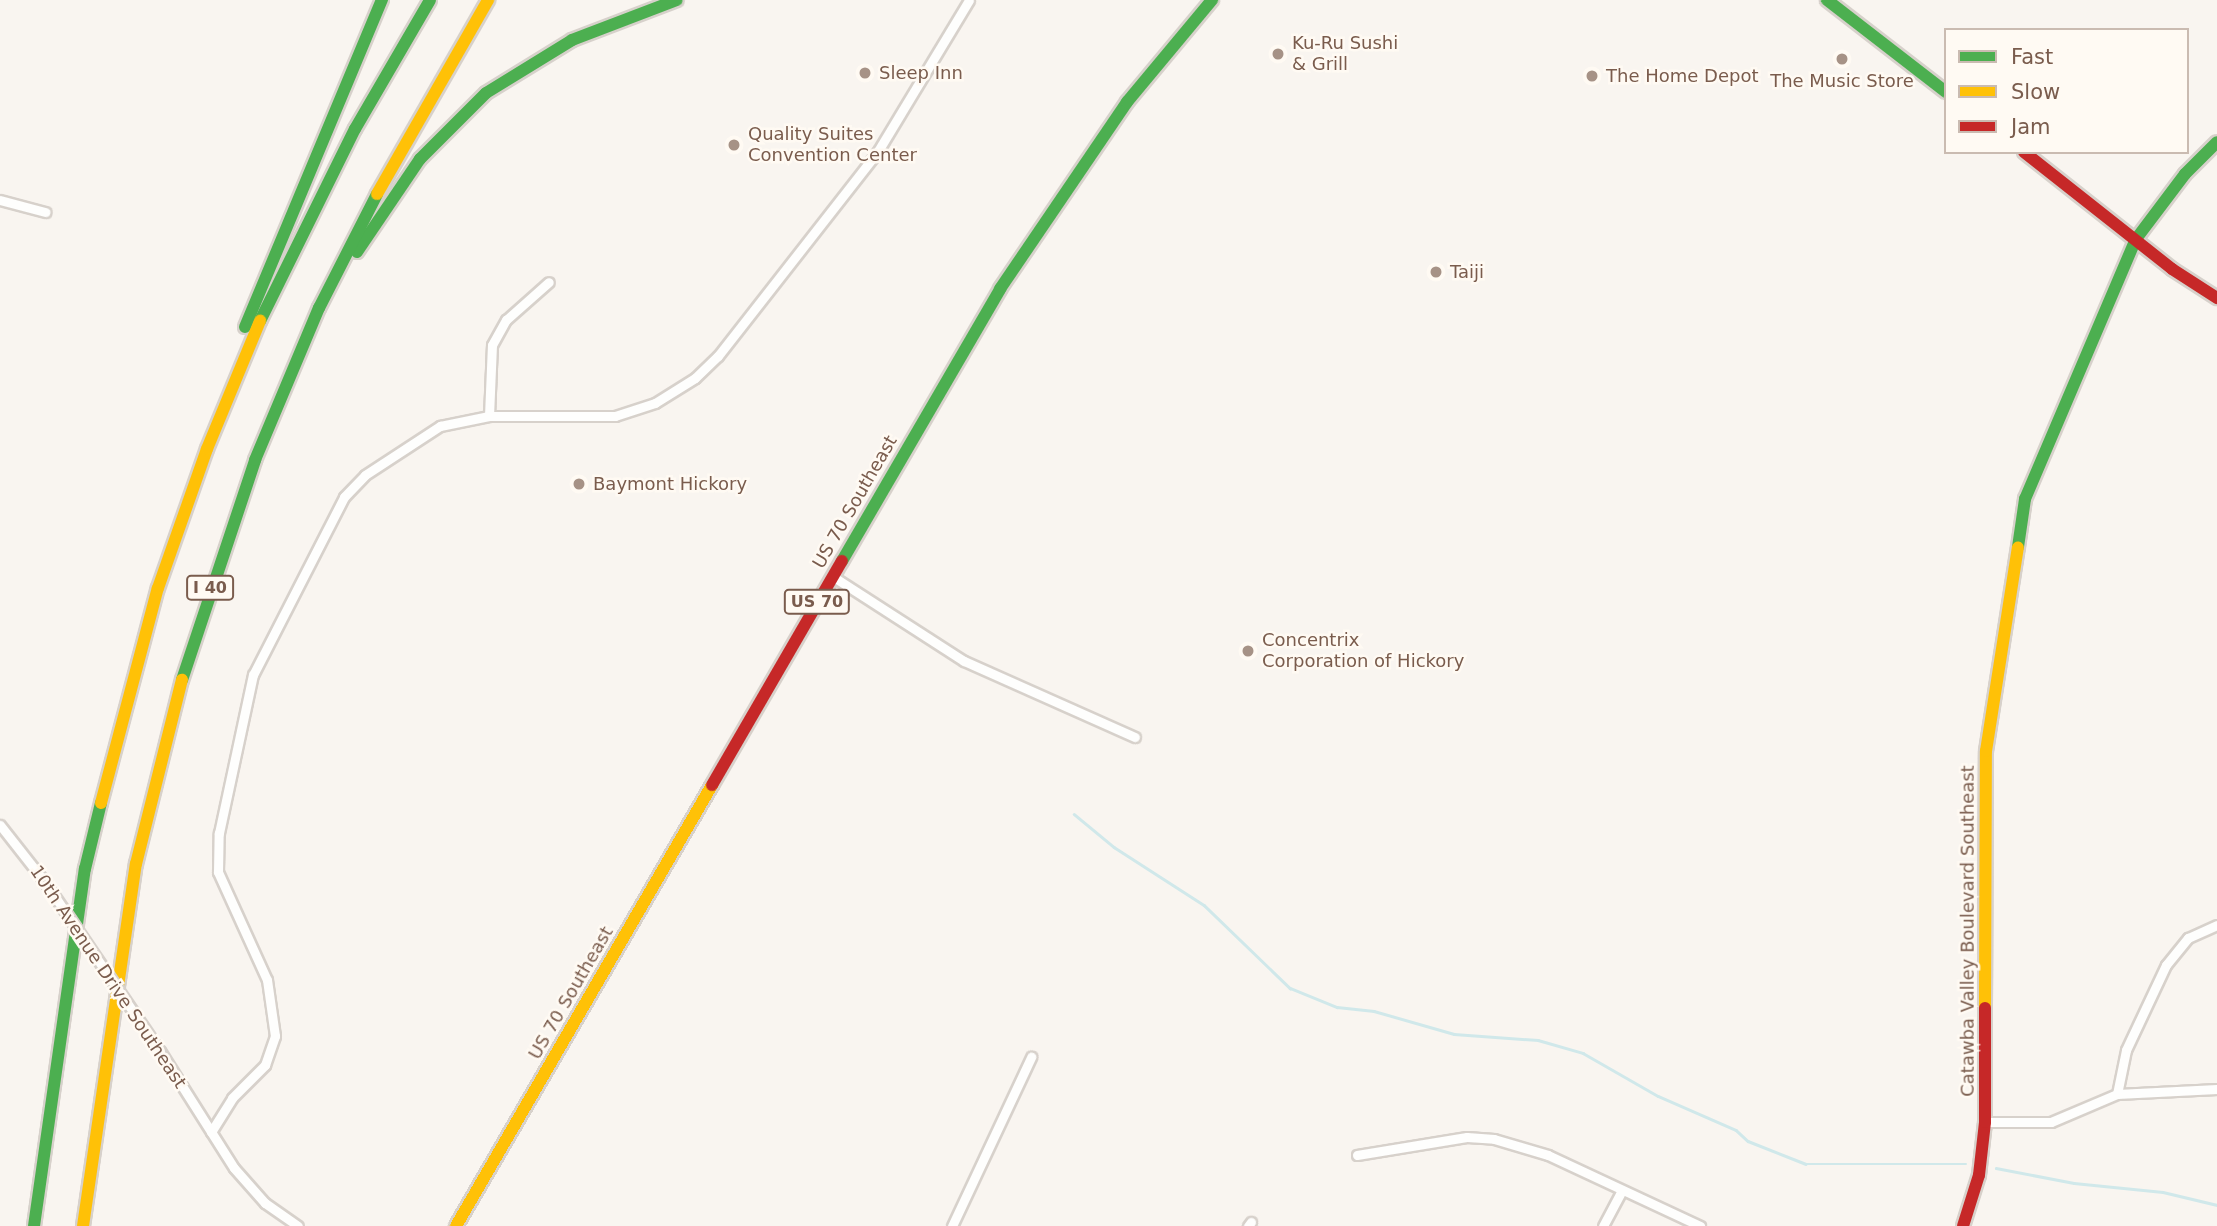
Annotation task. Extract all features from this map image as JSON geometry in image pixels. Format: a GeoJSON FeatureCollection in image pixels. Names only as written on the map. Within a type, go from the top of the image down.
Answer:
{"type":"FeatureCollection","features":[{"type":"Feature","properties":{"kind":"main road"},"geometry":{"type":"LineString","coordinates":[[159,588],[180,500],[209,414],[382,0]]}},
{"type":"Feature","properties":{"kind":"main road","name":"I 40"},"geometry":{"type":"LineString","coordinates":[[34,1226],[85,869],[122,715],[159,588],[211,438],[262,315],[348,141],[430,0]]}},
{"type":"Feature","properties":{"kind":"main road","name":"I 40"},"geometry":{"type":"LineString","coordinates":[[83,1226],[125,923],[153,788],[210,586],[280,399],[319,309],[390,166],[488,0]]}},
{"type":"Feature","properties":{"kind":"main road"},"geometry":{"type":"LineString","coordinates":[[280,399],[362,243],[395,192],[438,138],[486,93],[547,53],[597,29],[677,0]]}},
{"type":"Feature","properties":{"kind":"main road","name":"US 70 Southeast"},"geometry":{"type":"LineString","coordinates":[[456,1226],[832,576],[1021,256],[1127,102],[1212,0]]}},
{"type":"Feature","properties":{"kind":"main road"},"geometry":{"type":"LineString","coordinates":[[1827,0],[1944,90]]}},
{"type":"Feature","properties":{"kind":"main road","name":"Catawba Valley Boulevard Southeast"},"geometry":{"type":"LineString","coordinates":[[1963,1226],[1979,1175],[1984,1122],[1983,794],[2022,515],[2048,437],[2136,239],[2185,174],[2217,142]]}},
{"type":"Feature","properties":{"kind":"main road"},"geometry":{"type":"LineString","coordinates":[[2027,154],[2217,298]]}},
{"type":"Feature","properties":{"kind":"street"},"geometry":{"type":"LineString","coordinates":[[211,1132],[232,1098],[265,1065],[275,1036],[267,980],[223,887],[217,857],[253,675],[352,486],[430,431],[489,415],[615,416],[655,403],[695,379],[869,164],[969,0]]}},
{"type":"Feature","properties":{"kind":"street"},"geometry":{"type":"LineString","coordinates":[[0,200],[45,212]]}},
{"type":"Feature","properties":{"kind":"street"},"geometry":{"type":"LineString","coordinates":[[489,415],[488,363],[495,338],[517,309],[549,282]]}},
{"type":"Feature","properties":{"kind":"street"},"geometry":{"type":"LineString","coordinates":[[832,576],[964,661],[1135,737]]}},
{"type":"Feature","properties":{"kind":"street","name":"10th Avenue Drive Southeast"},"geometry":{"type":"LineString","coordinates":[[0,825],[47,885],[160,1051],[211,1132],[256,1194],[298,1226]]}},
{"type":"Feature","properties":{"kind":"street"},"geometry":{"type":"LineString","coordinates":[[2117,1094],[2126,1050],[2165,965],[2188,938],[2217,925]]}},
{"type":"Feature","properties":{"kind":"street"},"geometry":{"type":"LineString","coordinates":[[952,1226],[1031,1057]]}},
{"type":"Feature","properties":{"kind":"street"},"geometry":{"type":"LineString","coordinates":[[1984,1122],[2051,1122],[2117,1094],[2217,1088]]}},
{"type":"Feature","properties":{"kind":"street"},"geometry":{"type":"LineString","coordinates":[[1357,1155],[1467,1137],[1494,1139],[1548,1155],[1700,1226]]}},
{"type":"Feature","properties":{"kind":"street"},"geometry":{"type":"LineString","coordinates":[[1603,1226],[1622,1191]]}},
{"type":"Feature","properties":{"kind":"waterway"},"geometry":{"type":"LineString","coordinates":[[1074,814],[1114,847],[1204,905],[1290,988],[1337,1007],[1374,1011],[1454,1034],[1538,1040],[1583,1053],[1658,1096],[1736,1130],[1748,1141],[1806,1164],[1966,1164]]}},
{"type":"Feature","properties":{"kind":"waterway"},"geometry":{"type":"LineString","coordinates":[[1996,1168],[2074,1183],[2163,1192],[2217,1205]]}},
{"type":"Feature","properties":{"kind":"traffic: fast"},"geometry":{"type":"LineString","coordinates":[[245,327],[382,0]]}},
{"type":"Feature","properties":{"kind":"traffic: fast"},"geometry":{"type":"LineString","coordinates":[[260,321],[355,129],[430,0]]}},
{"type":"Feature","properties":{"kind":"traffic: fast"},"geometry":{"type":"LineString","coordinates":[[357,252],[420,159],[486,93],[572,40],[677,0]]}},
{"type":"Feature","properties":{"kind":"traffic: fast"},"geometry":{"type":"LineString","coordinates":[[842,561],[1000,289],[1127,102],[1212,0]]}},
{"type":"Feature","properties":{"kind":"traffic: fast"},"geometry":{"type":"LineString","coordinates":[[1827,0],[1944,90]]}},
{"type":"Feature","properties":{"kind":"traffic: fast"},"geometry":{"type":"LineString","coordinates":[[2018,547],[2025,499],[2136,239],[2185,174],[2217,142]]}},
{"type":"Feature","properties":{"kind":"traffic: fast"},"geometry":{"type":"LineString","coordinates":[[182,680],[255,460],[319,308],[377,194]]}},
{"type":"Feature","properties":{"kind":"traffic: fast"},"geometry":{"type":"LineString","coordinates":[[34,1226],[85,869],[101,803]]}},
{"type":"Feature","properties":{"kind":"traffic: slow"},"geometry":{"type":"LineString","coordinates":[[377,194],[488,0]]}},
{"type":"Feature","properties":{"kind":"traffic: slow"},"geometry":{"type":"LineString","coordinates":[[101,803],[158,588],[207,449],[260,321]]}},
{"type":"Feature","properties":{"kind":"traffic: slow"},"geometry":{"type":"LineString","coordinates":[[1985,1008],[1986,751],[2018,547]]}},
{"type":"Feature","properties":{"kind":"traffic: slow"},"geometry":{"type":"LineString","coordinates":[[83,1226],[136,864],[182,680]]}},
{"type":"Feature","properties":{"kind":"traffic: slow"},"geometry":{"type":"LineString","coordinates":[[456,1226],[712,785]]}},
{"type":"Feature","properties":{"kind":"traffic: jam"},"geometry":{"type":"LineString","coordinates":[[2027,154],[2172,269],[2217,298]]}},
{"type":"Feature","properties":{"kind":"traffic: jam"},"geometry":{"type":"LineString","coordinates":[[712,785],[842,561]]}},
{"type":"Feature","properties":{"kind":"traffic: jam"},"geometry":{"type":"LineString","coordinates":[[1963,1226],[1979,1175],[1985,1122],[1985,1008]]}},
{"type":"Feature","properties":{"kind":"place","name":"Ku-Ru Sushi & Grill"},"geometry":{"type":"Point","coordinates":[1278,54]}},
{"type":"Feature","properties":{"kind":"place","name":"The Music Store"},"geometry":{"type":"Point","coordinates":[1842,59]}},
{"type":"Feature","properties":{"kind":"place","name":"Sleep Inn"},"geometry":{"type":"Point","coordinates":[865,73]}},
{"type":"Feature","properties":{"kind":"place","name":"The Home Depot"},"geometry":{"type":"Point","coordinates":[1592,76]}},
{"type":"Feature","properties":{"kind":"place","name":"Quality Suites Convention Center"},"geometry":{"type":"Point","coordinates":[734,145]}},
{"type":"Feature","properties":{"kind":"place","name":"Taiji"},"geometry":{"type":"Point","coordinates":[1436,272]}},
{"type":"Feature","properties":{"kind":"place","name":"Baymont Hickory"},"geometry":{"type":"Point","coordinates":[579,484]}},
{"type":"Feature","properties":{"kind":"place","name":"Concentrix Corporation of Hickory"},"geometry":{"type":"Point","coordinates":[1248,651]}}]}
